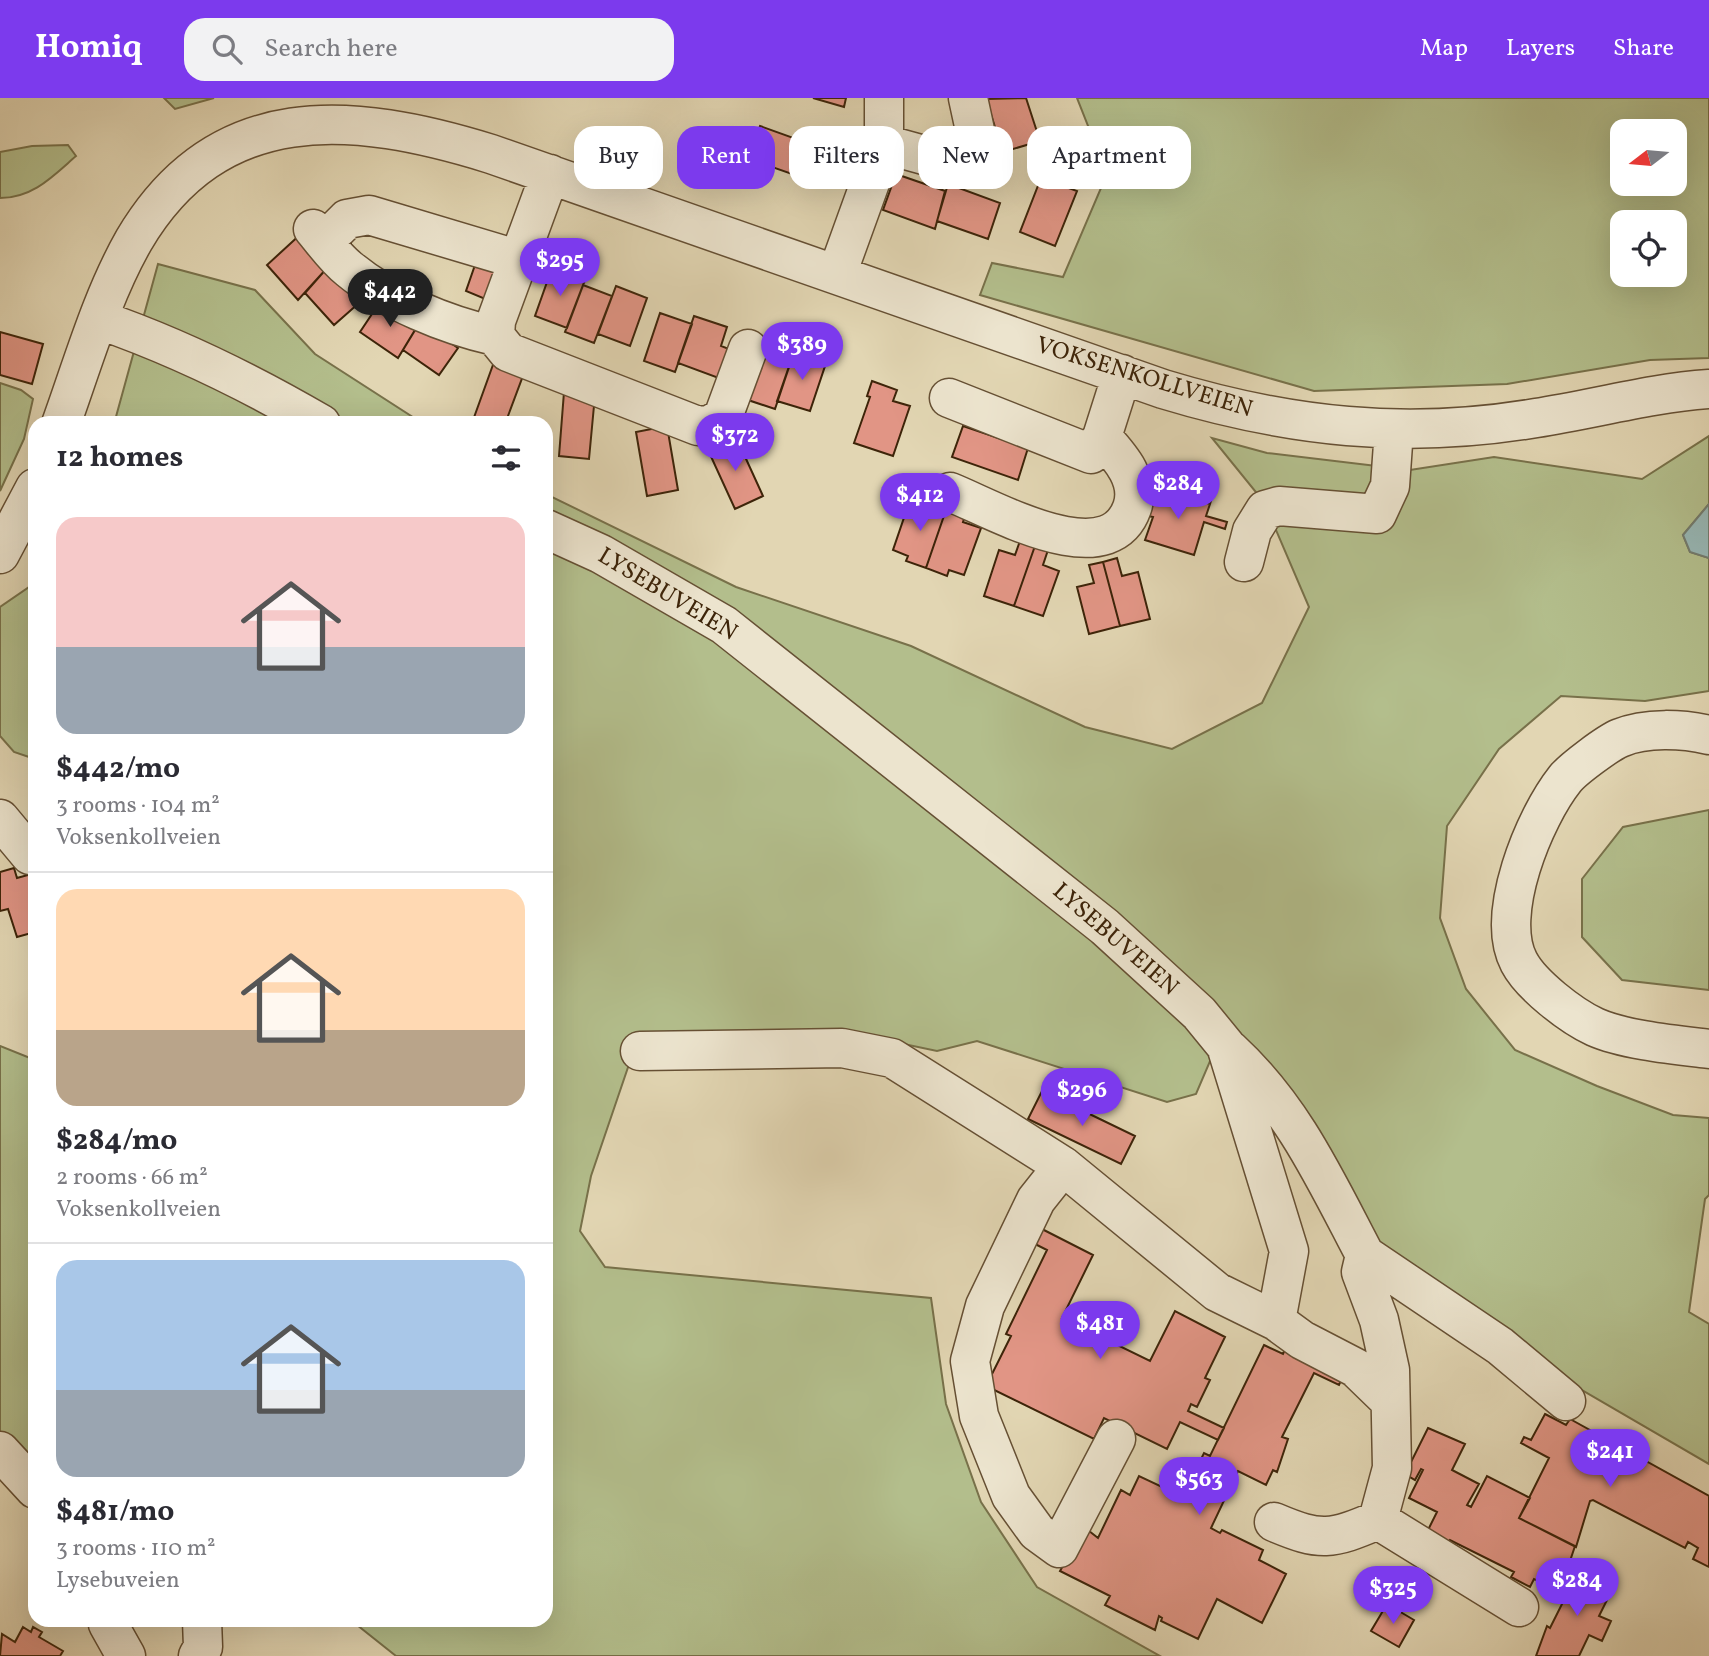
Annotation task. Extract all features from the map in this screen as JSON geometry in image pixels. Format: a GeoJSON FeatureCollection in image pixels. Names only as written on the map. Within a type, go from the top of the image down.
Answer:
{"type":"FeatureCollection","features":[{"type":"Feature","properties":{"kind":"street"},"geometry":{"type":"LineString","coordinates":[[884,98],[884,126]]}},
{"type":"Feature","properties":{"kind":"street"},"geometry":{"type":"LineString","coordinates":[[904,150],[960,165],[973,158],[976,135],[968,98]]}},
{"type":"Feature","properties":{"kind":"street","name":"VOKSENKOLLVEIEN"},"geometry":{"type":"LineString","coordinates":[[64,416],[134,240],[176,183],[206,158],[262,132],[324,122],[395,128],[446,140],[1202,401],[1275,417],[1345,428],[1394,430],[1500,423],[1709,389]]}},
{"type":"Feature","properties":{"kind":"street"},"geometry":{"type":"LineString","coordinates":[[495,336],[495,321],[550,174]]}},
{"type":"Feature","properties":{"kind":"street"},"geometry":{"type":"LineString","coordinates":[[837,274],[868,189]]}},
{"type":"Feature","properties":{"kind":"street"},"geometry":{"type":"LineString","coordinates":[[520,260],[369,215],[347,219],[325,229],[348,269],[384,292],[460,328],[495,336],[508,352],[698,426],[710,425],[723,417],[748,349]]}},
{"type":"Feature","properties":{"kind":"street"},"geometry":{"type":"LineString","coordinates":[[100,320],[189,353],[243,379],[307,416]]}},
{"type":"Feature","properties":{"kind":"street"},"geometry":{"type":"LineString","coordinates":[[948,398],[1086,454],[1096,449],[1102,437],[1122,374]]}},
{"type":"Feature","properties":{"kind":"street"},"geometry":{"type":"LineString","coordinates":[[1244,562],[1252,531],[1265,510],[1279,506],[1377,514],[1390,486],[1394,430]]}},
{"type":"Feature","properties":{"kind":"street"},"geometry":{"type":"LineString","coordinates":[[950,492],[1070,538],[1096,538],[1121,526],[1129,516],[1134,502],[1132,481],[1125,463],[1102,437]]}},
{"type":"Feature","properties":{"kind":"street"},"geometry":{"type":"LineString","coordinates":[[0,554],[28,501]]}},
{"type":"Feature","properties":{"kind":"street","name":"LYSEBUVEIEN"},"geometry":{"type":"LineString","coordinates":[[553,532],[601,554],[724,625],[1105,927],[1199,1013],[1226,1046],[1289,1251],[1276,1321]]}},
{"type":"Feature","properties":{"kind":"street"},"geometry":{"type":"LineString","coordinates":[[1709,735],[1687,730],[1620,738],[1566,778],[1537,828],[1514,895],[1509,927],[1519,962],[1546,994],[1595,1027],[1664,1044],[1709,1049]]}},
{"type":"Feature","properties":{"kind":"street"},"geometry":{"type":"LineString","coordinates":[[0,819],[28,853]]}},
{"type":"Feature","properties":{"kind":"street"},"geometry":{"type":"LineString","coordinates":[[1226,1046],[1261,1078],[1301,1133],[1364,1255],[1500,1346],[1566,1401]]}},
{"type":"Feature","properties":{"kind":"street"},"geometry":{"type":"LineString","coordinates":[[640,1051],[842,1048],[892,1058],[1063,1166],[1217,1292],[1276,1321],[1302,1340],[1356,1368],[1389,1400]]}},
{"type":"Feature","properties":{"kind":"street"},"geometry":{"type":"LineString","coordinates":[[1063,1166],[1036,1200],[985,1306],[970,1362],[979,1416],[1011,1496],[1037,1532],[1059,1548],[1116,1439]]}},
{"type":"Feature","properties":{"kind":"street"},"geometry":{"type":"LineString","coordinates":[[1364,1255],[1361,1272],[1380,1320],[1390,1370],[1392,1468],[1378,1520]]}},
{"type":"Feature","properties":{"kind":"street"},"geometry":{"type":"LineString","coordinates":[[1274,1522],[1310,1537],[1342,1535],[1378,1520]]}},
{"type":"Feature","properties":{"kind":"street"},"geometry":{"type":"LineString","coordinates":[[1378,1520],[1519,1607]]}},
{"type":"Feature","properties":{"kind":"street"},"geometry":{"type":"LineString","coordinates":[[198,1656],[203,1647],[202,1627]]}},
{"type":"Feature","properties":{"kind":"green space"},"geometry":{"type":"Polygon","coordinates":[[[164,98],[214,98],[175,109],[164,98]]]}},
{"type":"Feature","properties":{"kind":"green space"},"geometry":{"type":"Polygon","coordinates":[[[1077,98],[1709,98],[1709,358],[1650,360],[1507,384],[1314,391],[980,295],[992,263],[1063,277],[1101,189],[1191,189],[1191,126],[1088,126],[1077,98]]]}},
{"type":"Feature","properties":{"kind":"green space"},"geometry":{"type":"Polygon","coordinates":[[[68,145],[76,156],[51,178],[23,194],[0,198],[0,152],[32,146],[68,145]]]}},
{"type":"Feature","properties":{"kind":"green space"},"geometry":{"type":"Polygon","coordinates":[[[158,264],[255,290],[315,354],[411,416],[116,416],[158,264]]]}},
{"type":"Feature","properties":{"kind":"green space"},"geometry":{"type":"Polygon","coordinates":[[[0,383],[21,390],[33,399],[24,439],[0,491],[0,383]]]}},
{"type":"Feature","properties":{"kind":"green space"},"geometry":{"type":"Polygon","coordinates":[[[1709,436],[1709,504],[1683,535],[1690,552],[1709,558],[1709,691],[1645,701],[1561,696],[1499,749],[1447,826],[1440,918],[1466,989],[1515,1050],[1673,1115],[1709,1118],[1709,1195],[1705,1199],[1689,1312],[1709,1324],[1709,1464],[1386,1276],[1288,1089],[1228,1019],[1196,1094],[1167,1102],[977,1041],[937,1051],[842,1031],[638,1038],[591,1176],[580,1231],[605,1267],[931,1298],[946,1404],[981,1502],[1037,1587],[1160,1656],[396,1656],[360,1627],[553,1627],[553,497],[736,587],[911,646],[1085,727],[1172,749],[1262,703],[1309,607],[1264,502],[1212,438],[1267,453],[1410,470],[1494,457],[1642,479],[1709,436]]]}},
{"type":"Feature","properties":{"kind":"green space"},"geometry":{"type":"Polygon","coordinates":[[[28,588],[28,757],[14,752],[0,736],[0,607],[28,588]]]}},
{"type":"Feature","properties":{"kind":"green space"},"geometry":{"type":"Polygon","coordinates":[[[1709,810],[1709,990],[1622,980],[1582,937],[1582,879],[1623,827],[1709,810]]]}},
{"type":"Feature","properties":{"kind":"green space"},"geometry":{"type":"Polygon","coordinates":[[[0,1046],[28,1057],[28,1454],[0,1435],[0,1046]]]}},
{"type":"Feature","properties":{"kind":"water"},"geometry":{"type":"Polygon","coordinates":[[[1709,504],[1709,558],[1690,552],[1683,535],[1709,504]]]}},
{"type":"Feature","properties":{"kind":"building"},"geometry":{"type":"Polygon","coordinates":[[[813,98],[846,98],[844,107],[813,98]]]}},
{"type":"Feature","properties":{"kind":"building"},"geometry":{"type":"Polygon","coordinates":[[[1026,98],[1035,126],[1027,126],[1027,145],[1013,149],[1013,126],[995,126],[986,99],[1026,98]]]}},
{"type":"Feature","properties":{"kind":"building"},"geometry":{"type":"Polygon","coordinates":[[[775,131],[789,136],[789,173],[775,168],[775,131]]]}},
{"type":"Feature","properties":{"kind":"building"},"geometry":{"type":"Polygon","coordinates":[[[904,177],[918,182],[918,189],[945,191],[935,229],[883,210],[891,189],[904,189],[904,177]]]}},
{"type":"Feature","properties":{"kind":"building"},"geometry":{"type":"Polygon","coordinates":[[[947,189],[962,189],[1000,203],[988,239],[937,221],[947,189]]]}},
{"type":"Feature","properties":{"kind":"building"},"geometry":{"type":"Polygon","coordinates":[[[1037,189],[1077,191],[1055,246],[1020,232],[1037,189]]]}},
{"type":"Feature","properties":{"kind":"building"},"geometry":{"type":"Polygon","coordinates":[[[315,221],[350,237],[359,303],[327,268],[298,300],[267,265],[315,221]]]}},
{"type":"Feature","properties":{"kind":"building"},"geometry":{"type":"Polygon","coordinates":[[[475,265],[500,274],[490,301],[466,291],[475,265]]]}},
{"type":"Feature","properties":{"kind":"building"},"geometry":{"type":"Polygon","coordinates":[[[327,268],[359,303],[334,325],[305,293],[327,268]]]}},
{"type":"Feature","properties":{"kind":"building"},"geometry":{"type":"Polygon","coordinates":[[[552,268],[585,280],[567,328],[535,316],[552,268]]]}},
{"type":"Feature","properties":{"kind":"building"},"geometry":{"type":"Polygon","coordinates":[[[583,285],[612,296],[594,343],[565,332],[583,285]]]}},
{"type":"Feature","properties":{"kind":"building"},"geometry":{"type":"Polygon","coordinates":[[[616,286],[647,298],[630,346],[598,334],[616,286]]]}},
{"type":"Feature","properties":{"kind":"building"},"geometry":{"type":"Polygon","coordinates":[[[378,305],[421,320],[398,358],[360,332],[378,305]]]}},
{"type":"Feature","properties":{"kind":"building"},"geometry":{"type":"Polygon","coordinates":[[[660,313],[692,324],[675,372],[644,361],[660,313]]]}},
{"type":"Feature","properties":{"kind":"building"},"geometry":{"type":"Polygon","coordinates":[[[694,316],[727,327],[721,346],[734,351],[724,380],[678,363],[694,316]]]}},
{"type":"Feature","properties":{"kind":"building"},"geometry":{"type":"Polygon","coordinates":[[[420,322],[458,348],[439,375],[403,350],[420,322]]]}},
{"type":"Feature","properties":{"kind":"building"},"geometry":{"type":"Polygon","coordinates":[[[0,332],[43,344],[32,384],[0,375],[0,332]]]}},
{"type":"Feature","properties":{"kind":"building"},"geometry":{"type":"Polygon","coordinates":[[[759,350],[791,361],[775,409],[742,398],[759,350]]]}},
{"type":"Feature","properties":{"kind":"building"},"geometry":{"type":"Polygon","coordinates":[[[794,352],[826,363],[810,411],[777,401],[794,352]]]}},
{"type":"Feature","properties":{"kind":"building"},"geometry":{"type":"Polygon","coordinates":[[[494,362],[524,373],[508,416],[475,416],[494,362]]]}},
{"type":"Feature","properties":{"kind":"building"},"geometry":{"type":"Polygon","coordinates":[[[872,381],[897,390],[893,401],[910,406],[893,456],[854,443],[870,397],[867,396],[872,381]]]}},
{"type":"Feature","properties":{"kind":"building"},"geometry":{"type":"Polygon","coordinates":[[[564,392],[595,395],[589,459],[559,456],[564,392]]]}},
{"type":"Feature","properties":{"kind":"building"},"geometry":{"type":"Polygon","coordinates":[[[667,426],[678,490],[647,496],[636,432],[667,426]]]}},
{"type":"Feature","properties":{"kind":"building"},"geometry":{"type":"Polygon","coordinates":[[[963,426],[1028,448],[1018,480],[952,457],[963,426]]]}},
{"type":"Feature","properties":{"kind":"building"},"geometry":{"type":"Polygon","coordinates":[[[736,437],[763,496],[735,509],[708,450],[736,437]]]}},
{"type":"Feature","properties":{"kind":"building"},"geometry":{"type":"Polygon","coordinates":[[[1168,467],[1217,482],[1210,504],[1161,488],[1168,467]]]}},
{"type":"Feature","properties":{"kind":"building"},"geometry":{"type":"Polygon","coordinates":[[[1157,487],[1210,504],[1206,516],[1227,522],[1225,529],[1204,522],[1194,555],[1145,540],[1153,517],[1148,516],[1157,487]]]}},
{"type":"Feature","properties":{"kind":"building"},"geometry":{"type":"Polygon","coordinates":[[[931,501],[947,507],[926,568],[906,561],[908,556],[893,550],[909,503],[928,510],[931,501]]]}},
{"type":"Feature","properties":{"kind":"building"},"geometry":{"type":"Polygon","coordinates":[[[947,507],[966,513],[963,522],[981,528],[964,575],[949,570],[947,576],[926,568],[947,507]]]}},
{"type":"Feature","properties":{"kind":"building"},"geometry":{"type":"Polygon","coordinates":[[[1021,538],[1036,543],[1014,606],[984,596],[999,550],[1015,555],[1021,538]]]}},
{"type":"Feature","properties":{"kind":"building"},"geometry":{"type":"Polygon","coordinates":[[[1036,543],[1049,547],[1043,565],[1059,571],[1043,616],[1014,606],[1036,543]]]}},
{"type":"Feature","properties":{"kind":"building"},"geometry":{"type":"Polygon","coordinates":[[[1117,558],[1122,576],[1138,572],[1150,619],[1120,626],[1103,562],[1117,558]]]}},
{"type":"Feature","properties":{"kind":"building"},"geometry":{"type":"Polygon","coordinates":[[[1103,562],[1120,626],[1089,634],[1077,587],[1094,583],[1089,565],[1103,562]]]}},
{"type":"Feature","properties":{"kind":"building"},"geometry":{"type":"Polygon","coordinates":[[[14,868],[17,878],[28,875],[28,934],[17,937],[8,909],[0,911],[0,872],[14,868]]]}},
{"type":"Feature","properties":{"kind":"building"},"geometry":{"type":"Polygon","coordinates":[[[1042,1091],[1135,1136],[1121,1164],[1028,1119],[1042,1091]]]}},
{"type":"Feature","properties":{"kind":"building"},"geometry":{"type":"Polygon","coordinates":[[[1038,1227],[1093,1255],[1062,1318],[1150,1361],[1175,1311],[1225,1337],[1205,1378],[1210,1380],[1197,1407],[1191,1404],[1188,1411],[1224,1428],[1218,1440],[1180,1422],[1167,1449],[1104,1418],[1094,1439],[986,1386],[1011,1336],[1006,1334],[1047,1250],[1031,1242],[1038,1227]]]}},
{"type":"Feature","properties":{"kind":"building"},"geometry":{"type":"Polygon","coordinates":[[[1264,1345],[1283,1354],[1286,1347],[1343,1376],[1339,1385],[1314,1373],[1282,1437],[1288,1439],[1277,1472],[1273,1470],[1266,1485],[1238,1471],[1211,1528],[1220,1533],[1222,1530],[1263,1550],[1259,1560],[1286,1574],[1262,1623],[1217,1599],[1198,1639],[1161,1621],[1159,1616],[1155,1630],[1105,1605],[1110,1596],[1060,1571],[1084,1527],[1098,1538],[1121,1490],[1130,1495],[1139,1476],[1162,1487],[1166,1478],[1187,1488],[1204,1453],[1210,1456],[1264,1345]]]}},
{"type":"Feature","properties":{"kind":"building"},"geometry":{"type":"Polygon","coordinates":[[[1545,1414],[1566,1425],[1570,1419],[1709,1496],[1709,1567],[1693,1559],[1698,1548],[1688,1542],[1685,1548],[1593,1500],[1590,1501],[1576,1547],[1519,1518],[1549,1458],[1521,1443],[1524,1437],[1531,1440],[1545,1414]]]}},
{"type":"Feature","properties":{"kind":"building"},"geometry":{"type":"Polygon","coordinates":[[[1428,1428],[1465,1444],[1452,1470],[1479,1484],[1467,1505],[1471,1507],[1487,1476],[1530,1498],[1519,1518],[1575,1546],[1568,1567],[1578,1572],[1567,1595],[1534,1579],[1530,1587],[1511,1577],[1514,1572],[1450,1540],[1447,1545],[1426,1534],[1437,1512],[1409,1498],[1423,1470],[1421,1469],[1415,1480],[1405,1474],[1428,1428]]]}},
{"type":"Feature","properties":{"kind":"building"},"geometry":{"type":"Polygon","coordinates":[[[1579,1570],[1613,1588],[1599,1616],[1611,1621],[1602,1641],[1589,1635],[1579,1656],[1536,1656],[1547,1626],[1550,1628],[1579,1570]]]}},
{"type":"Feature","properties":{"kind":"building"},"geometry":{"type":"Polygon","coordinates":[[[1387,1604],[1414,1620],[1399,1647],[1371,1631],[1387,1604]]]}},
{"type":"Feature","properties":{"kind":"building"},"geometry":{"type":"Polygon","coordinates":[[[23,1627],[31,1632],[33,1627],[42,1632],[39,1637],[63,1651],[60,1656],[0,1656],[2,1634],[15,1642],[23,1627]]]}}]}
